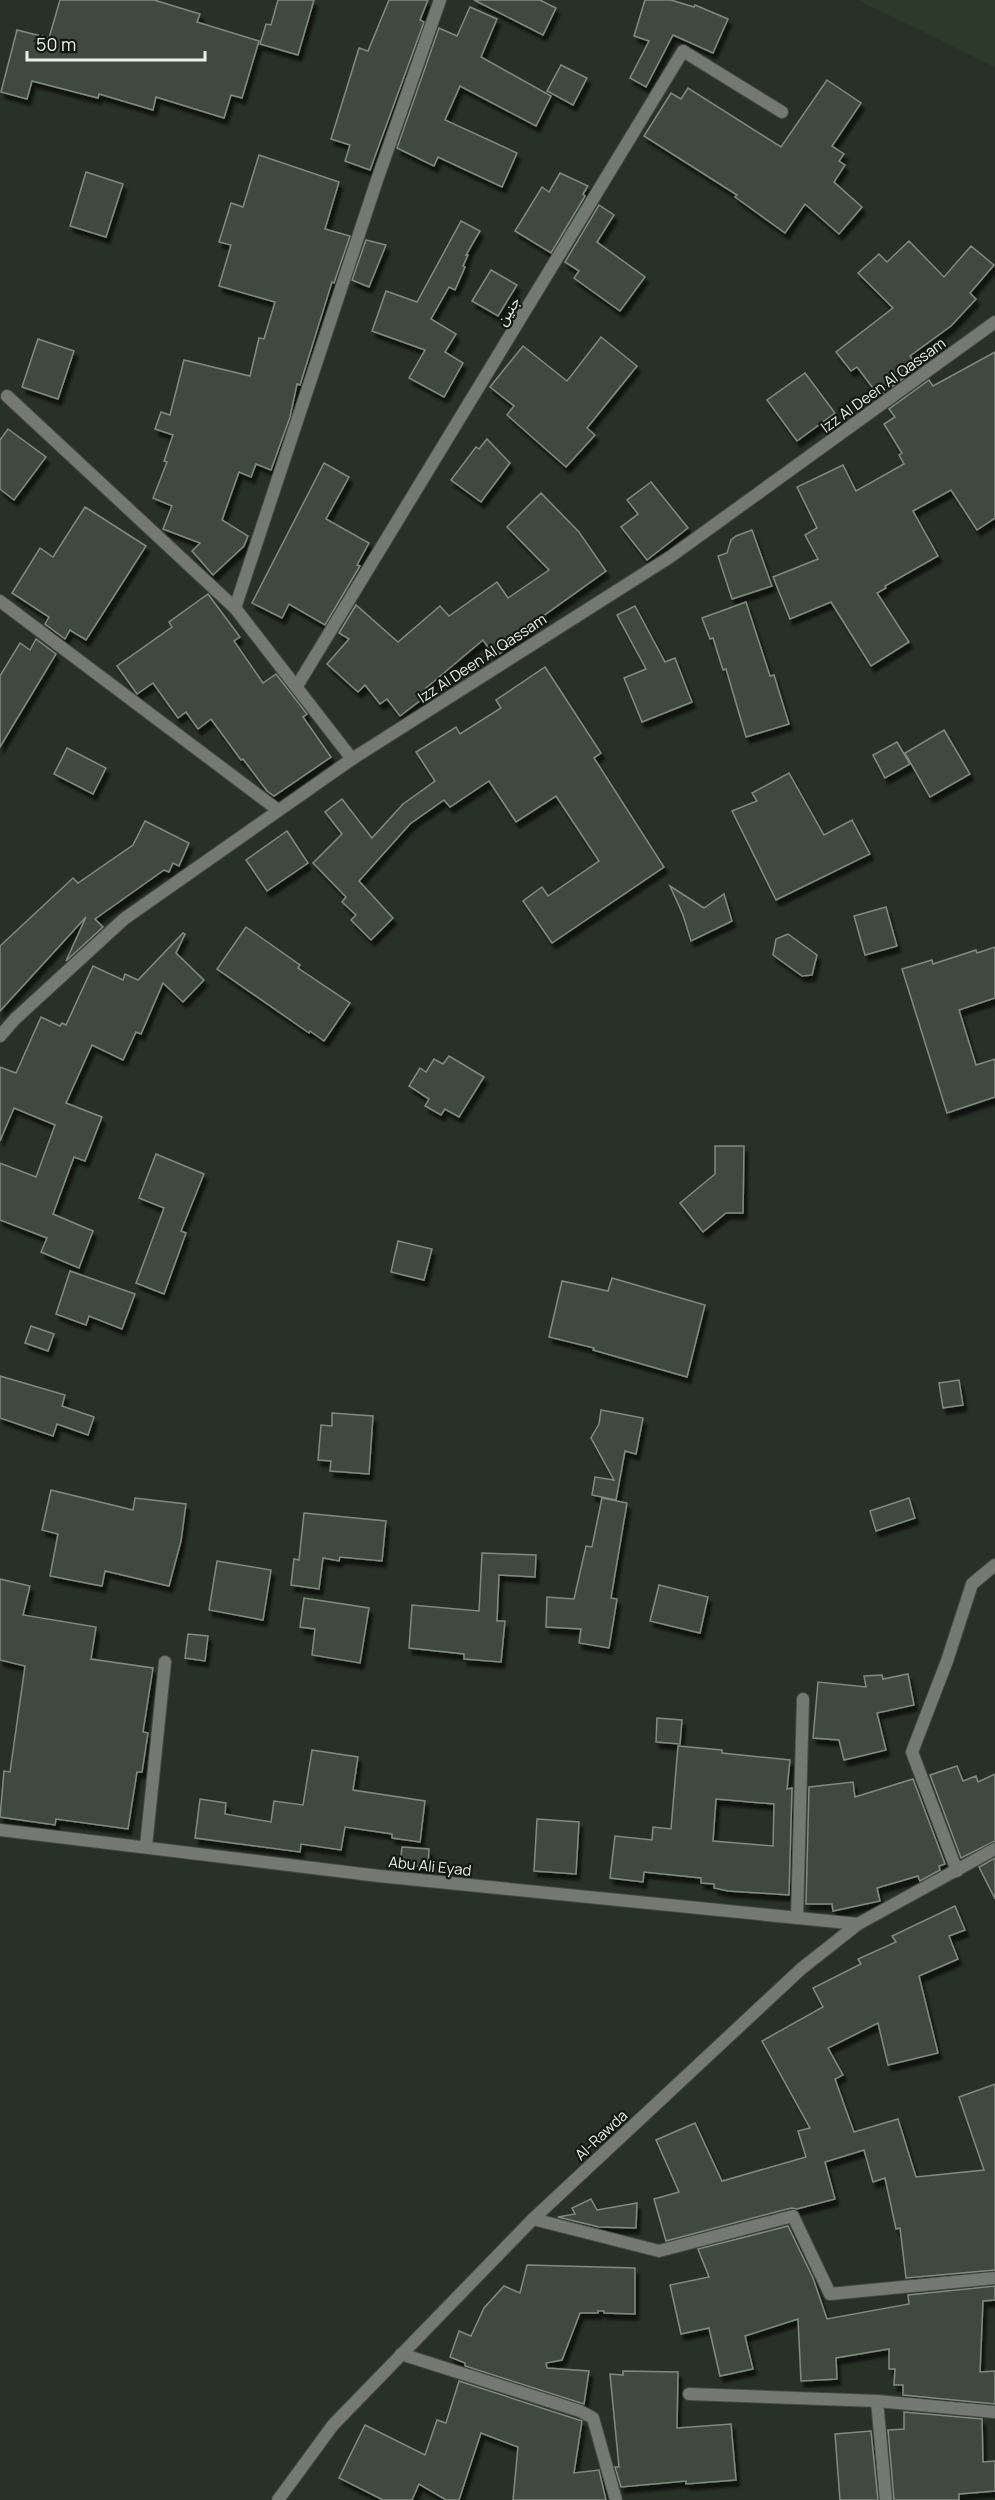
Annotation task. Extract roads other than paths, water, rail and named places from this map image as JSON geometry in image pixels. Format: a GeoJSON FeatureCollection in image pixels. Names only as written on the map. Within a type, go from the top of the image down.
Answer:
{"type":"FeatureCollection","features":[{"type":"Feature","properties":{"kind":"street"},"geometry":{"type":"LineString","coordinates":[[235,608],[376,183],[440,0]]}},
{"type":"Feature","properties":{"kind":"street","name":"جنين"},"geometry":{"type":"LineString","coordinates":[[297,686],[683,51],[782,112]]}},
{"type":"Feature","properties":{"kind":"street","name":"Izz Al Deen Al Qassam"},"geometry":{"type":"LineString","coordinates":[[0,1036],[15,1019],[124,919],[352,759],[669,557],[995,322]]}},
{"type":"Feature","properties":{"kind":"street"},"geometry":{"type":"LineString","coordinates":[[7,396],[235,608],[352,759]]}},
{"type":"Feature","properties":{"kind":"street"},"geometry":{"type":"LineString","coordinates":[[0,601],[278,810]]}},
{"type":"Feature","properties":{"kind":"street"},"geometry":{"type":"LineString","coordinates":[[957,1871],[912,1752],[947,1661],[972,1584],[995,1565]]}},
{"type":"Feature","properties":{"kind":"street"},"geometry":{"type":"LineString","coordinates":[[146,1846],[165,1662]]}},
{"type":"Feature","properties":{"kind":"street"},"geometry":{"type":"LineString","coordinates":[[797,1918],[803,1699]]}},
{"type":"Feature","properties":{"kind":"street","name":"Abu Ali Eyad"},"geometry":{"type":"LineString","coordinates":[[0,1830],[379,1876],[858,1924]]}},
{"type":"Feature","properties":{"kind":"street","name":"Al-Rawda"},"geometry":{"type":"LineString","coordinates":[[278,2500],[333,2425],[533,2219],[801,1970],[858,1924],[995,1849]]}},
{"type":"Feature","properties":{"kind":"street"},"geometry":{"type":"LineString","coordinates":[[533,2219],[659,2251],[793,2216],[830,2294],[995,2278]]}},
{"type":"Feature","properties":{"kind":"street"},"geometry":{"type":"LineString","coordinates":[[400,2354],[580,2410],[593,2418],[616,2500]]}},
{"type":"Feature","properties":{"kind":"street"},"geometry":{"type":"LineString","coordinates":[[688,2394],[877,2401],[995,2412]]}},
{"type":"Feature","properties":{"kind":"street"},"geometry":{"type":"LineString","coordinates":[[877,2401],[886,2500]]}}]}
